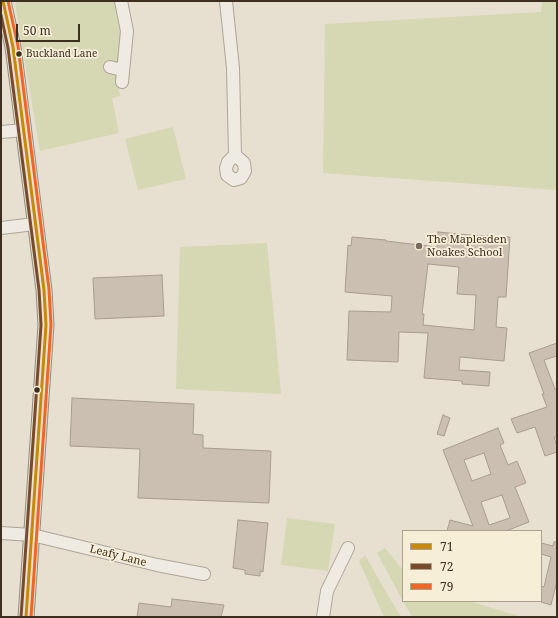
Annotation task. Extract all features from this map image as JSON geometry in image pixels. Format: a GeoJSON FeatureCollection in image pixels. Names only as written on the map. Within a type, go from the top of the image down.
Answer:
{"type":"FeatureCollection","features":[{"type":"Feature","properties":{"kind":"main road"},"geometry":{"type":"LineString","coordinates":[[3,1],[13,47],[44,290],[46,325],[26,617]]}},
{"type":"Feature","properties":{"kind":"street"},"geometry":{"type":"LineString","coordinates":[[110,67],[122,76],[127,31],[121,1]]}},
{"type":"Feature","properties":{"kind":"street"},"geometry":{"type":"LineString","coordinates":[[226,1],[233,68],[235,155]]}},
{"type":"Feature","properties":{"kind":"street"},"geometry":{"type":"LineString","coordinates":[[1,132],[24,130]]}},
{"type":"Feature","properties":{"kind":"street"},"geometry":{"type":"LineString","coordinates":[[1,228],[35,224]]}},
{"type":"Feature","properties":{"kind":"street","name":"Leafy Lane"},"geometry":{"type":"LineString","coordinates":[[1,533],[32,535],[156,565],[204,574]]}},
{"type":"Feature","properties":{"kind":"street"},"geometry":{"type":"LineString","coordinates":[[323,617],[327,591],[348,548]]}},
{"type":"Feature","properties":{"kind":"green space"},"geometry":{"type":"Polygon","coordinates":[[[18,1],[117,1],[122,19],[120,60],[115,64],[114,73],[117,76],[120,96],[112,98],[119,133],[40,151],[15,4],[18,1]]]}},
{"type":"Feature","properties":{"kind":"green space"},"geometry":{"type":"Polygon","coordinates":[[[542,1],[557,1],[557,190],[323,173],[325,24],[541,12],[542,1]]]}},
{"type":"Feature","properties":{"kind":"green space"},"geometry":{"type":"Polygon","coordinates":[[[173,127],[186,179],[138,190],[125,139],[173,127]]]}},
{"type":"Feature","properties":{"kind":"green space"},"geometry":{"type":"Polygon","coordinates":[[[267,243],[281,394],[176,389],[180,247],[267,243]]]}},
{"type":"Feature","properties":{"kind":"green space"},"geometry":{"type":"Polygon","coordinates":[[[287,518],[335,524],[328,571],[281,565],[287,518]]]}},
{"type":"Feature","properties":{"kind":"green space"},"geometry":{"type":"Polygon","coordinates":[[[385,548],[402,569],[402,599],[377,553],[385,548]]]}},
{"type":"Feature","properties":{"kind":"green space"},"geometry":{"type":"Polygon","coordinates":[[[365,555],[401,617],[384,617],[359,561],[365,555]]]}},
{"type":"Feature","properties":{"kind":"green space"},"geometry":{"type":"Polygon","coordinates":[[[404,602],[472,602],[522,617],[412,617],[404,602]]]}},
{"type":"Feature","properties":{"kind":"building"},"geometry":{"type":"Polygon","coordinates":[[[438,232],[510,237],[506,297],[498,297],[496,327],[507,328],[504,361],[460,357],[459,370],[490,372],[489,386],[462,384],[462,381],[424,378],[428,333],[399,332],[398,362],[347,360],[349,311],[391,312],[392,296],[345,292],[348,245],[351,246],[352,237],[437,247],[438,232]],[[428,264],[422,314],[424,314],[423,325],[474,330],[476,295],[457,294],[459,267],[428,264]]]}},
{"type":"Feature","properties":{"kind":"building"},"geometry":{"type":"Polygon","coordinates":[[[162,275],[164,316],[95,319],[93,278],[162,275]]]}},
{"type":"Feature","properties":{"kind":"building"},"geometry":{"type":"Polygon","coordinates":[[[557,343],[557,356],[544,360],[555,389],[557,388],[557,437],[554,437],[557,452],[545,456],[535,427],[517,433],[511,419],[547,407],[542,394],[544,394],[529,353],[557,343]]]}},
{"type":"Feature","properties":{"kind":"building"},"geometry":{"type":"Polygon","coordinates":[[[72,398],[194,404],[193,434],[203,435],[203,448],[271,451],[269,503],[138,498],[140,449],[70,446],[72,398]]]}},
{"type":"Feature","properties":{"kind":"building"},"geometry":{"type":"Polygon","coordinates":[[[443,415],[450,418],[444,436],[437,434],[443,415]]]}},
{"type":"Feature","properties":{"kind":"building"},"geometry":{"type":"Polygon","coordinates":[[[498,428],[504,443],[500,445],[508,465],[517,461],[526,483],[515,487],[529,522],[509,530],[447,530],[450,520],[473,526],[443,450],[498,428]],[[484,453],[464,460],[472,481],[491,474],[484,453]],[[502,495],[481,502],[489,525],[510,518],[502,495]]]}},
{"type":"Feature","properties":{"kind":"building"},"geometry":{"type":"Polygon","coordinates":[[[238,520],[268,523],[263,572],[260,571],[260,576],[245,574],[245,570],[233,568],[238,520]]]}},
{"type":"Feature","properties":{"kind":"building"},"geometry":{"type":"Polygon","coordinates":[[[554,542],[557,542],[557,581],[551,605],[541,602],[542,586],[544,587],[551,557],[542,554],[542,543],[553,546],[554,542]]]}},
{"type":"Feature","properties":{"kind":"building"},"geometry":{"type":"Polygon","coordinates":[[[172,599],[224,605],[221,617],[137,617],[139,603],[171,607],[172,599]]]}},
{"type":"Feature","properties":{"kind":"transit line","name":"71"},"geometry":{"type":"LineString","coordinates":[[3,1],[13,47],[44,290],[46,325],[26,617]]}},
{"type":"Feature","properties":{"kind":"transit line","name":"79"},"geometry":{"type":"LineString","coordinates":[[8,1],[18,46],[49,289],[51,325],[31,617]]}},
{"type":"Feature","properties":{"kind":"transit line","name":"72"},"geometry":{"type":"LineString","coordinates":[[1,15],[8,48],[39,290],[41,325],[21,617]]}},
{"type":"Feature","properties":{"kind":"place","name":"Buckland Lane"},"geometry":{"type":"Point","coordinates":[19,54]}},
{"type":"Feature","properties":{"kind":"place","name":"The Maplesden Noakes School"},"geometry":{"type":"Point","coordinates":[419,246]}}]}
